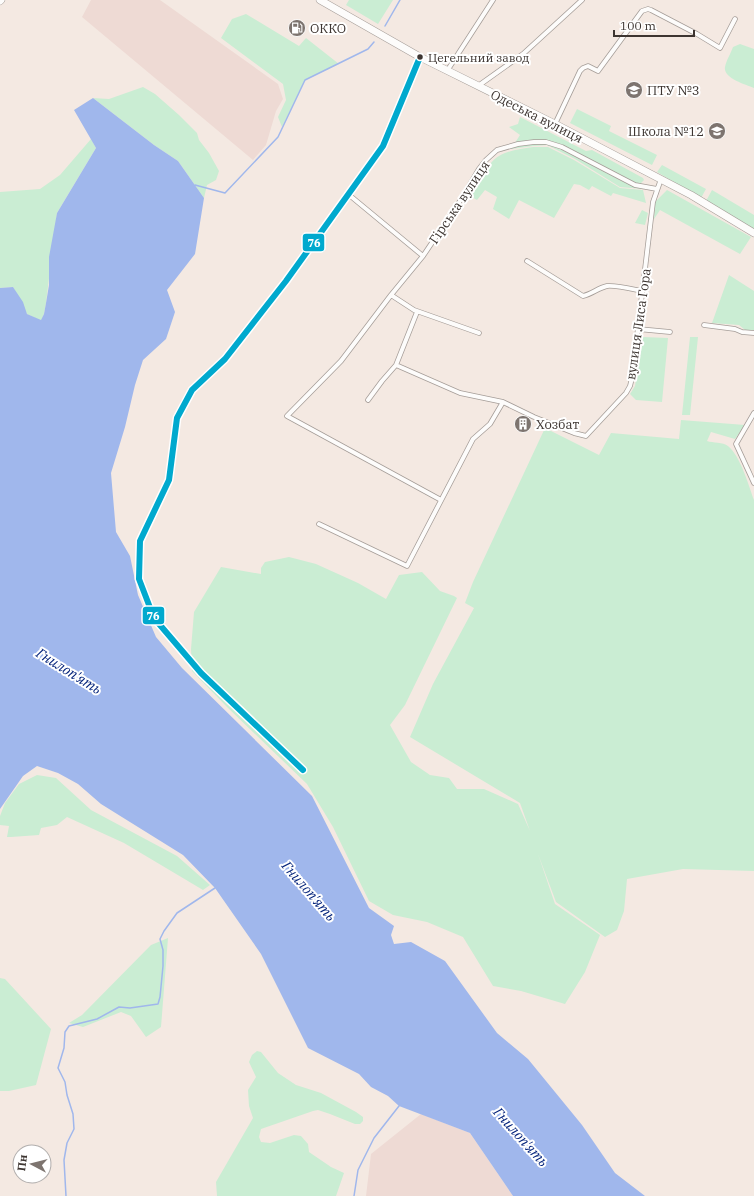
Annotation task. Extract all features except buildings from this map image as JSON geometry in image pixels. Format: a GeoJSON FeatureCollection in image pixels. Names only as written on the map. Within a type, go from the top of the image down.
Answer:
{"type":"FeatureCollection","features":[{"type":"Feature","properties":{"kind":"main road","name":"Одеська вулиця"},"geometry":{"type":"LineString","coordinates":[[320,0],[420,58],[555,124],[661,179],[691,195],[754,233]]}},
{"type":"Feature","properties":{"kind":"street"},"geometry":{"type":"LineString","coordinates":[[447,71],[492,0]]}},
{"type":"Feature","properties":{"kind":"street"},"geometry":{"type":"LineString","coordinates":[[478,86],[523,54],[582,0]]}},
{"type":"Feature","properties":{"kind":"street"},"geometry":{"type":"LineString","coordinates":[[555,124],[580,71],[588,66],[598,71],[642,11],[651,10],[720,48],[735,19]]}},
{"type":"Feature","properties":{"kind":"street"},"geometry":{"type":"LineString","coordinates":[[303,770],[201,673],[154,618],[139,579],[140,541],[169,480],[177,418],[192,390],[225,359],[286,281],[383,146],[420,58]]}},
{"type":"Feature","properties":{"kind":"street","name":"Гірська вулиця"},"geometry":{"type":"LineString","coordinates":[[441,500],[287,416],[341,361],[391,295],[423,256],[462,198],[479,169],[497,150],[518,144],[546,142],[562,147],[635,185],[657,189]]}},
{"type":"Feature","properties":{"kind":"street","name":"вулиця Лиса Гора"},"geometry":{"type":"LineString","coordinates":[[502,402],[574,433],[586,436],[626,394],[632,378],[653,202],[661,179]]}},
{"type":"Feature","properties":{"kind":"street"},"geometry":{"type":"LineString","coordinates":[[348,194],[423,256]]}},
{"type":"Feature","properties":{"kind":"street"},"geometry":{"type":"LineString","coordinates":[[527,261],[583,296],[612,286],[642,291]]}},
{"type":"Feature","properties":{"kind":"street"},"geometry":{"type":"LineString","coordinates":[[391,295],[418,312],[480,333]]}},
{"type":"Feature","properties":{"kind":"street"},"geometry":{"type":"LineString","coordinates":[[368,400],[396,365],[418,312]]}},
{"type":"Feature","properties":{"kind":"street"},"geometry":{"type":"LineString","coordinates":[[704,325],[735,329],[742,332],[754,332]]}},
{"type":"Feature","properties":{"kind":"street"},"geometry":{"type":"LineString","coordinates":[[638,329],[670,332]]}},
{"type":"Feature","properties":{"kind":"street"},"geometry":{"type":"LineString","coordinates":[[319,524],[407,566],[473,439],[490,424],[502,402],[460,393],[396,365]]}},
{"type":"Feature","properties":{"kind":"street"},"geometry":{"type":"LineString","coordinates":[[754,413],[736,444],[754,483]]}},
{"type":"Feature","properties":{"kind":"shaded area"},"geometry":{"type":"Polygon","coordinates":[[[91,0],[160,0],[278,84],[283,99],[276,111],[266,145],[253,160],[82,17],[91,0]]]}},
{"type":"Feature","properties":{"kind":"shaded area"},"geometry":{"type":"Polygon","coordinates":[[[421,1114],[470,1133],[513,1196],[366,1196],[371,1154],[421,1114]]]}},
{"type":"Feature","properties":{"kind":"green space"},"geometry":{"type":"Polygon","coordinates":[[[349,0],[393,0],[378,24],[346,5],[349,0]]]}},
{"type":"Feature","properties":{"kind":"green space"},"geometry":{"type":"Polygon","coordinates":[[[246,14],[299,46],[306,38],[339,64],[305,80],[282,127],[278,117],[286,100],[283,84],[221,38],[232,19],[246,14]]]}},
{"type":"Feature","properties":{"kind":"green space"},"geometry":{"type":"Polygon","coordinates":[[[740,44],[754,49],[754,88],[735,80],[725,71],[725,67],[733,47],[740,44]]]}},
{"type":"Feature","properties":{"kind":"green space"},"geometry":{"type":"Polygon","coordinates":[[[143,87],[155,94],[197,133],[199,140],[209,153],[219,171],[216,180],[207,185],[204,198],[178,161],[154,145],[93,98],[109,99],[143,87]]]}},
{"type":"Feature","properties":{"kind":"green space"},"geometry":{"type":"Polygon","coordinates":[[[577,109],[611,126],[609,131],[657,155],[652,165],[570,123],[577,109]]]}},
{"type":"Feature","properties":{"kind":"green space"},"geometry":{"type":"Polygon","coordinates":[[[520,117],[586,151],[592,150],[643,178],[644,180],[641,183],[643,189],[620,187],[575,159],[547,145],[511,149],[520,135],[509,127],[518,124],[520,117]]]}},
{"type":"Feature","properties":{"kind":"green space"},"geometry":{"type":"Polygon","coordinates":[[[91,139],[96,148],[57,213],[46,303],[41,321],[27,314],[13,287],[0,288],[0,192],[40,189],[60,175],[91,139]]]}},
{"type":"Feature","properties":{"kind":"green space"},"geometry":{"type":"Polygon","coordinates":[[[533,147],[548,147],[574,160],[620,188],[643,190],[646,203],[613,193],[611,196],[592,186],[589,190],[580,185],[574,184],[554,218],[519,200],[509,219],[493,209],[497,197],[485,190],[477,200],[470,196],[483,174],[495,159],[507,152],[533,147]]]}},
{"type":"Feature","properties":{"kind":"green space"},"geometry":{"type":"Polygon","coordinates":[[[662,165],[706,189],[701,198],[657,172],[662,165]]]}},
{"type":"Feature","properties":{"kind":"green space"},"geometry":{"type":"Polygon","coordinates":[[[667,190],[751,237],[740,254],[660,210],[654,219],[655,202],[667,190]]]}},
{"type":"Feature","properties":{"kind":"green space"},"geometry":{"type":"Polygon","coordinates":[[[712,190],[754,215],[754,229],[706,201],[712,190]]]}},
{"type":"Feature","properties":{"kind":"green space"},"geometry":{"type":"Polygon","coordinates":[[[642,210],[648,213],[645,225],[635,223],[642,210]]]}},
{"type":"Feature","properties":{"kind":"green space"},"geometry":{"type":"Polygon","coordinates":[[[729,275],[754,291],[754,330],[745,330],[739,325],[712,323],[729,275]]]}},
{"type":"Feature","properties":{"kind":"green space"},"geometry":{"type":"Polygon","coordinates":[[[643,337],[668,338],[662,402],[636,400],[630,394],[635,386],[643,337]]]}},
{"type":"Feature","properties":{"kind":"green space"},"geometry":{"type":"Polygon","coordinates":[[[690,337],[698,337],[690,415],[682,415],[690,337]]]}},
{"type":"Feature","properties":{"kind":"green space"},"geometry":{"type":"Polygon","coordinates":[[[681,420],[745,425],[735,439],[711,432],[707,441],[721,443],[728,446],[733,451],[744,471],[754,500],[754,871],[683,869],[627,879],[624,911],[617,930],[605,937],[556,902],[538,854],[555,904],[600,935],[585,972],[565,1004],[521,991],[493,986],[463,937],[427,922],[393,915],[369,901],[333,827],[307,784],[192,671],[191,649],[194,612],[221,567],[261,574],[261,568],[265,562],[289,557],[316,564],[358,583],[386,599],[399,575],[422,572],[440,591],[457,598],[405,705],[390,725],[411,762],[430,775],[449,778],[457,789],[484,789],[518,804],[530,831],[520,803],[410,737],[433,684],[474,608],[465,603],[473,582],[545,428],[599,455],[611,433],[679,439],[681,420]]]}},
{"type":"Feature","properties":{"kind":"green space"},"geometry":{"type":"Polygon","coordinates":[[[37,775],[56,778],[91,810],[177,856],[210,885],[203,890],[124,843],[67,817],[57,825],[41,828],[39,835],[7,837],[9,826],[0,825],[0,816],[5,803],[19,784],[37,775]]]}},
{"type":"Feature","properties":{"kind":"green space"},"geometry":{"type":"Polygon","coordinates":[[[168,938],[161,1027],[146,1037],[131,1016],[121,1012],[83,1027],[69,1023],[82,1015],[151,945],[168,938]]]}},
{"type":"Feature","properties":{"kind":"green space"},"geometry":{"type":"Polygon","coordinates":[[[0,978],[5,979],[51,1029],[36,1085],[9,1091],[0,1091],[0,978]]]}},
{"type":"Feature","properties":{"kind":"green space"},"geometry":{"type":"Polygon","coordinates":[[[257,1051],[261,1052],[278,1073],[296,1085],[321,1093],[363,1117],[363,1121],[360,1124],[355,1124],[318,1110],[261,1129],[259,1137],[261,1142],[270,1143],[294,1135],[301,1136],[308,1144],[309,1152],[331,1167],[344,1173],[336,1196],[217,1196],[216,1182],[253,1118],[249,1106],[248,1090],[256,1077],[249,1062],[252,1055],[257,1051]]]}},
{"type":"Feature","properties":{"kind":"water","name":"Гнилоп'ять"},"geometry":{"type":"Polygon","coordinates":[[[93,98],[154,145],[178,161],[204,198],[195,254],[167,290],[175,312],[166,339],[143,360],[111,473],[116,532],[130,556],[138,595],[156,637],[182,668],[312,796],[369,908],[394,926],[391,935],[394,944],[411,942],[445,961],[497,1033],[528,1059],[582,1125],[615,1173],[645,1196],[513,1196],[470,1133],[399,1106],[388,1096],[371,1087],[359,1074],[308,1048],[261,954],[215,888],[183,855],[101,804],[78,784],[58,773],[37,766],[23,776],[0,809],[0,288],[13,287],[23,302],[27,314],[41,320],[44,314],[49,285],[49,257],[57,213],[96,148],[74,110],[93,98]]]}},
{"type":"Feature","properties":{"kind":"waterway"},"geometry":{"type":"LineString","coordinates":[[385,26],[400,0]]}},
{"type":"Feature","properties":{"kind":"waterway"},"geometry":{"type":"LineString","coordinates":[[195,185],[225,193],[278,137],[305,80],[368,49],[374,42]]}},
{"type":"Feature","properties":{"kind":"waterway"},"geometry":{"type":"LineString","coordinates":[[66,1196],[64,1160],[67,1143],[74,1129],[73,1114],[67,1095],[65,1082],[58,1068],[64,1048],[65,1032],[69,1026],[97,1019],[119,1007],[130,1008],[158,1004],[163,966],[163,950],[160,939],[177,913],[215,888]]}},
{"type":"Feature","properties":{"kind":"waterway"},"geometry":{"type":"LineString","coordinates":[[354,1196],[358,1170],[374,1138],[399,1106]]}},
{"type":"Feature","properties":{"kind":"transit line","name":"76"},"geometry":{"type":"LineString","coordinates":[[303,770],[201,673],[154,618],[139,579],[140,541],[169,480],[177,418],[192,390],[225,359],[286,281],[383,146],[420,57]]}},
{"type":"Feature","properties":{"kind":"place","name":"ОККО"},"geometry":{"type":"Point","coordinates":[297,28]}},
{"type":"Feature","properties":{"kind":"place","name":"Цегельний завод"},"geometry":{"type":"Point","coordinates":[420,57]}},
{"type":"Feature","properties":{"kind":"place","name":"ПТУ №3"},"geometry":{"type":"Point","coordinates":[634,90]}},
{"type":"Feature","properties":{"kind":"place","name":"Школа №12"},"geometry":{"type":"Point","coordinates":[717,131]}},
{"type":"Feature","properties":{"kind":"place","name":"Хозбат"},"geometry":{"type":"Point","coordinates":[523,424]}}]}
